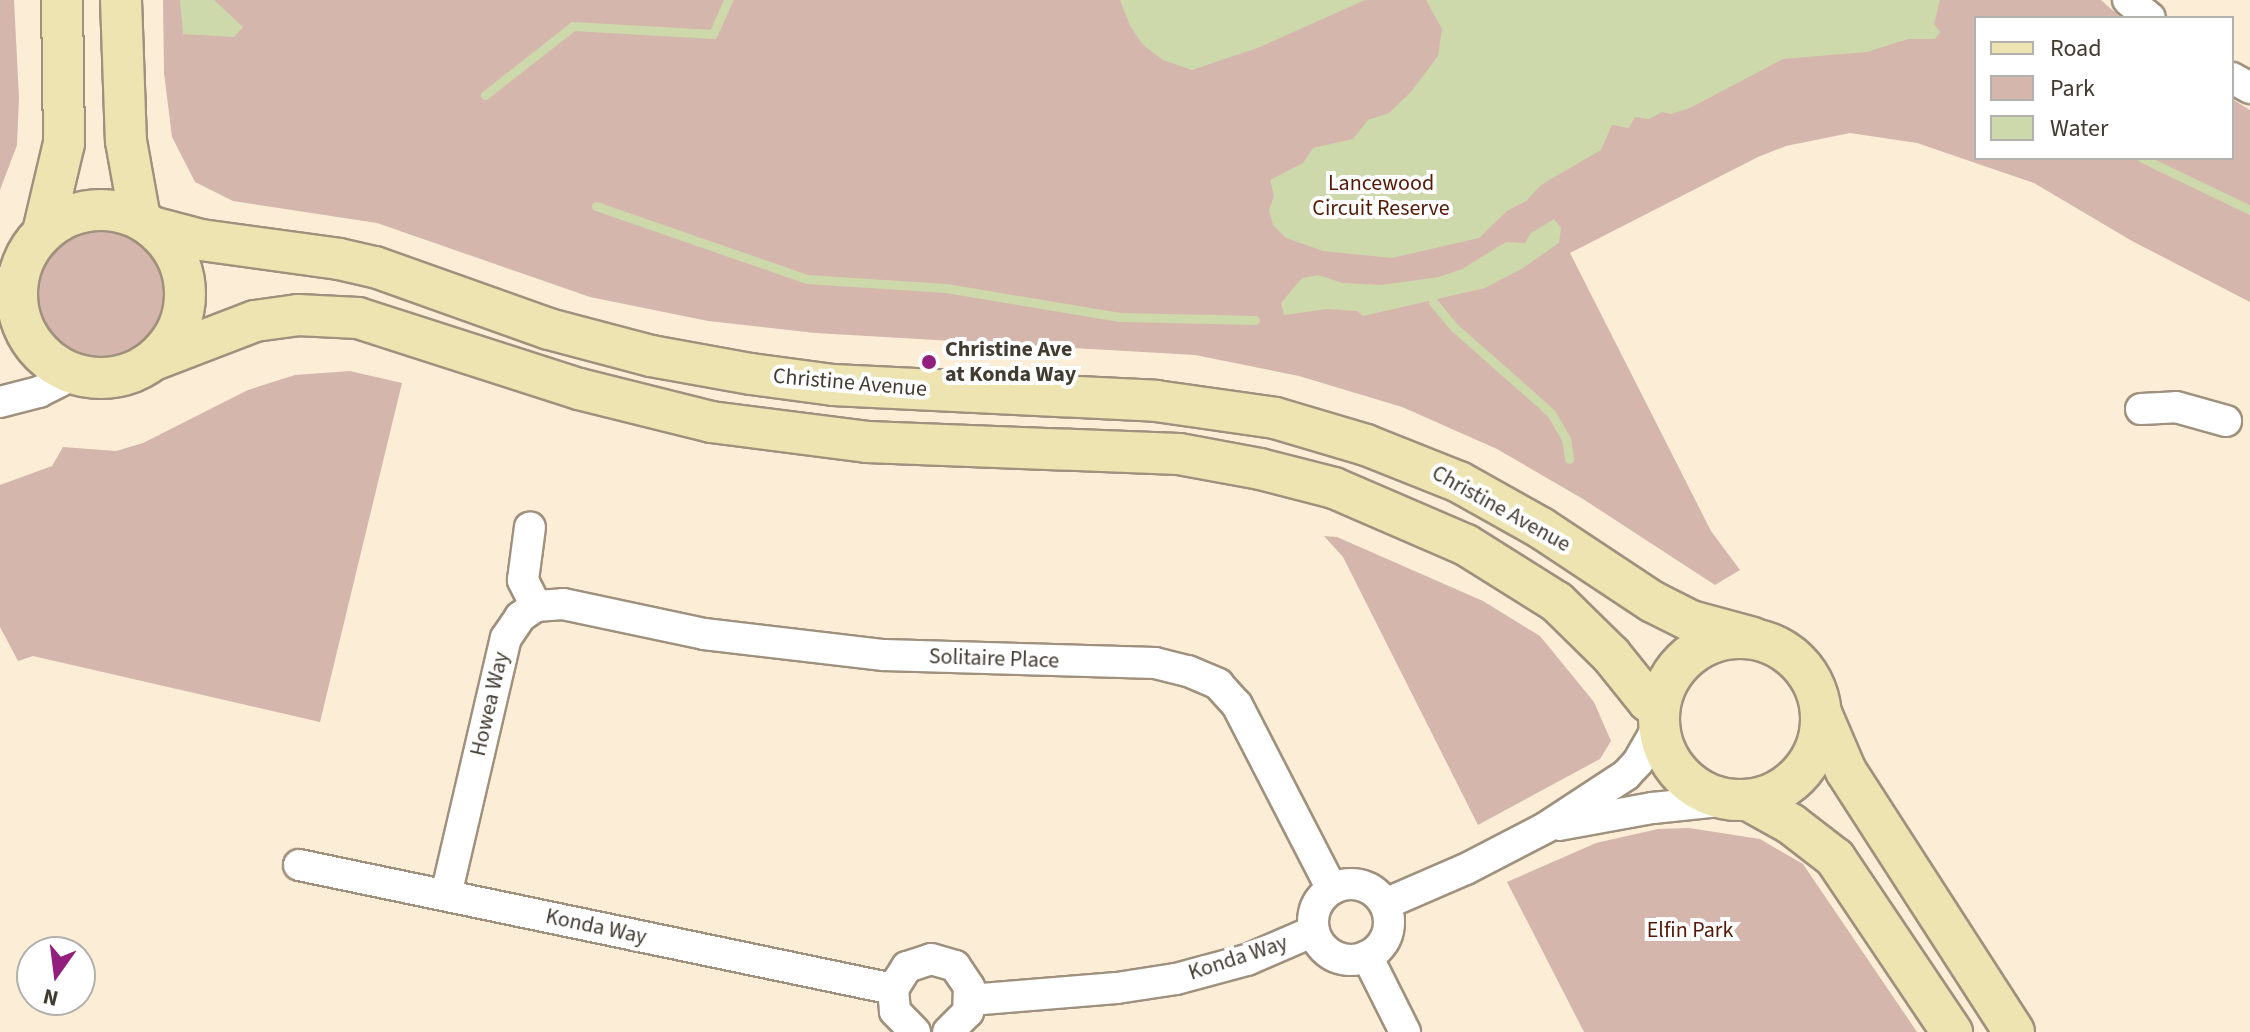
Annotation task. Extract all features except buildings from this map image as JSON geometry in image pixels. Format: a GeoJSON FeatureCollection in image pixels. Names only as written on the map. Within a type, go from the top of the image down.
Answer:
{"type":"FeatureCollection","features":[{"type":"Feature","properties":{"kind":"main road"},"geometry":{"type":"LineString","coordinates":[[62,0],[64,143],[43,232],[10,279],[16,291],[20,318],[31,342],[50,362],[74,374],[102,379],[131,374],[156,359],[255,321],[298,315],[358,318],[579,389],[711,422],[867,442],[1179,454],[1260,469],[1334,488],[1466,545],[1557,602],[1611,655],[1648,701],[1658,717],[1665,753],[1681,776],[1703,792],[1738,800],[1791,824],[1835,858],[1952,1032]]}},
{"type":"Feature","properties":{"kind":"main road"},"geometry":{"type":"LineString","coordinates":[[121,0],[126,141],[146,223]]}},
{"type":"Feature","properties":{"kind":"main road"},"geometry":{"type":"LineString","coordinates":[[43,232],[65,218],[90,211],[115,211],[146,223],[175,256],[186,292],[183,317],[173,340],[156,359]]}},
{"type":"Feature","properties":{"kind":"main road","name":"Christine Avenue"},"geometry":{"type":"LineString","coordinates":[[146,223],[201,240],[327,257],[375,267],[549,329],[651,356],[751,374],[833,385],[1156,401],[1275,418],[1376,448],[1459,482],[1541,528],[1653,602],[1691,621],[1753,638]]}},
{"type":"Feature","properties":{"kind":"main road"},"geometry":{"type":"LineString","coordinates":[[1658,717],[1666,682],[1681,661],[1702,646],[1727,638],[1753,638],[1792,656],[1810,677],[1821,713],[1846,771],[2014,1032]]}},
{"type":"Feature","properties":{"kind":"main road"},"geometry":{"type":"LineString","coordinates":[[1738,800],[1783,787],[1810,762],[1820,738],[1821,713]]}},
{"type":"Feature","properties":{"kind":"street"},"geometry":{"type":"LineString","coordinates":[[2128,0],[2148,16]]}},
{"type":"Feature","properties":{"kind":"street"},"geometry":{"type":"LineString","coordinates":[[0,402],[39,392],[74,374]]}},
{"type":"Feature","properties":{"kind":"street"},"geometry":{"type":"LineString","coordinates":[[2141,409],[2176,407],[2226,421]]}},
{"type":"Feature","properties":{"kind":"street"},"geometry":{"type":"LineString","coordinates":[[530,527],[523,580],[536,606]]}},
{"type":"Feature","properties":{"kind":"street","name":"Solitaire Place"},"geometry":{"type":"LineString","coordinates":[[536,606],[563,604],[704,634],[884,655],[1155,663],[1188,671],[1218,684],[1237,705],[1332,889]]}},
{"type":"Feature","properties":{"kind":"street","name":"Howea Way"},"geometry":{"type":"LineString","coordinates":[[446,895],[506,638],[520,617],[536,606]]}},
{"type":"Feature","properties":{"kind":"street"},"geometry":{"type":"LineString","coordinates":[[1385,904],[1466,869],[1545,828],[1626,775],[1638,762],[1658,717]]}},
{"type":"Feature","properties":{"kind":"street"},"geometry":{"type":"LineString","coordinates":[[1545,828],[1653,808],[1738,800]]}},
{"type":"Feature","properties":{"kind":"street","name":"Konda Way"},"geometry":{"type":"LineString","coordinates":[[299,865],[893,989]]}},
{"type":"Feature","properties":{"kind":"street"},"geometry":{"type":"LineString","coordinates":[[1343,884],[1367,887],[1385,904],[1388,915],[1385,939],[1367,956],[1357,959],[1335,956],[1326,950],[1314,931],[1316,907],[1332,889],[1343,884]]}},
{"type":"Feature","properties":{"kind":"street","name":"Konda Way"},"geometry":{"type":"LineString","coordinates":[[970,1000],[1117,988],[1176,979],[1247,960],[1314,931]]}},
{"type":"Feature","properties":{"kind":"street"},"geometry":{"type":"LineString","coordinates":[[1367,956],[1405,1032]]}},
{"type":"Feature","properties":{"kind":"street"},"geometry":{"type":"LineString","coordinates":[[915,1032],[901,1021],[895,1011],[893,989],[907,967],[918,961],[943,960],[964,975],[970,1000],[962,1022],[948,1032]]}},
{"type":"Feature","properties":{"kind":"green space"},"geometry":{"type":"Polygon","coordinates":[[[0,0],[14,0],[19,98],[17,145],[0,190],[0,0]]]}},
{"type":"Feature","properties":{"kind":"green space","name":"Lancewood Circuit Reserve"},"geometry":{"type":"Polygon","coordinates":[[[163,0],[2101,0],[2119,16],[1974,16],[1974,160],[2234,160],[2234,100],[2250,110],[2250,302],[2132,241],[2034,183],[1917,143],[1850,133],[1786,146],[1758,157],[1570,253],[1711,531],[1740,570],[1715,585],[1583,499],[1497,449],[1402,407],[1299,376],[1195,355],[815,333],[708,321],[590,297],[377,223],[233,201],[195,182],[172,137],[164,73],[163,0]]]}},
{"type":"Feature","properties":{"kind":"green space"},"geometry":{"type":"Polygon","coordinates":[[[101,232],[127,237],[148,252],[163,273],[168,299],[163,325],[148,346],[127,361],[101,366],[75,361],[54,346],[39,325],[34,299],[39,273],[54,252],[75,237],[101,232]]]}},
{"type":"Feature","properties":{"kind":"green space"},"geometry":{"type":"Polygon","coordinates":[[[350,371],[402,383],[320,722],[33,656],[18,661],[0,627],[0,485],[52,466],[63,447],[116,451],[143,443],[248,390],[295,375],[350,371]]]}},
{"type":"Feature","properties":{"kind":"green space"},"geometry":{"type":"Polygon","coordinates":[[[1324,536],[1337,537],[1483,601],[1540,636],[1594,702],[1611,741],[1600,759],[1478,825],[1343,557],[1324,536]]]}},
{"type":"Feature","properties":{"kind":"green space","name":"Elfin Park"},"geometry":{"type":"Polygon","coordinates":[[[1689,828],[1760,839],[1803,864],[1917,1032],[1584,1032],[1507,882],[1596,843],[1658,829],[1689,828]]]}},
{"type":"Feature","properties":{"kind":"water"},"geometry":{"type":"Polygon","coordinates":[[[180,0],[214,0],[243,27],[234,37],[183,34],[180,0]]]}},
{"type":"Feature","properties":{"kind":"water"},"geometry":{"type":"Polygon","coordinates":[[[1120,0],[1365,0],[1260,47],[1192,70],[1163,60],[1143,45],[1130,26],[1120,0]]]}},
{"type":"Feature","properties":{"kind":"water"},"geometry":{"type":"Polygon","coordinates":[[[1426,0],[1940,0],[1934,24],[1940,32],[1935,39],[1908,39],[1867,52],[1783,59],[1690,108],[1671,114],[1662,112],[1649,119],[1635,117],[1629,128],[1612,125],[1601,150],[1541,185],[1526,201],[1507,211],[1479,238],[1392,258],[1323,251],[1286,238],[1273,225],[1269,210],[1274,196],[1270,180],[1303,163],[1313,148],[1353,139],[1368,120],[1389,113],[1411,92],[1438,56],[1442,29],[1426,0]]]}},
{"type":"Feature","properties":{"kind":"water"},"geometry":{"type":"Polygon","coordinates":[[[1554,219],[1561,228],[1559,243],[1523,268],[1485,288],[1363,316],[1357,311],[1327,309],[1284,315],[1281,303],[1302,278],[1318,275],[1343,283],[1381,285],[1439,277],[1462,269],[1506,242],[1525,243],[1531,233],[1554,219]]]}},
{"type":"Feature","properties":{"kind":"waterway"},"geometry":{"type":"LineString","coordinates":[[485,95],[573,26],[713,34],[728,0]]}},
{"type":"Feature","properties":{"kind":"waterway"},"geometry":{"type":"LineString","coordinates":[[2146,160],[2250,210]]}},
{"type":"Feature","properties":{"kind":"waterway"},"geometry":{"type":"LineString","coordinates":[[596,206],[807,279],[946,288],[1120,317],[1255,320]]}},
{"type":"Feature","properties":{"kind":"waterway"},"geometry":{"type":"LineString","coordinates":[[1433,302],[1455,328],[1551,413],[1566,439],[1569,459]]}},
{"type":"Feature","properties":{"kind":"place","name":"Christine Ave at Konda Way"},"geometry":{"type":"Point","coordinates":[929,362]}}]}
